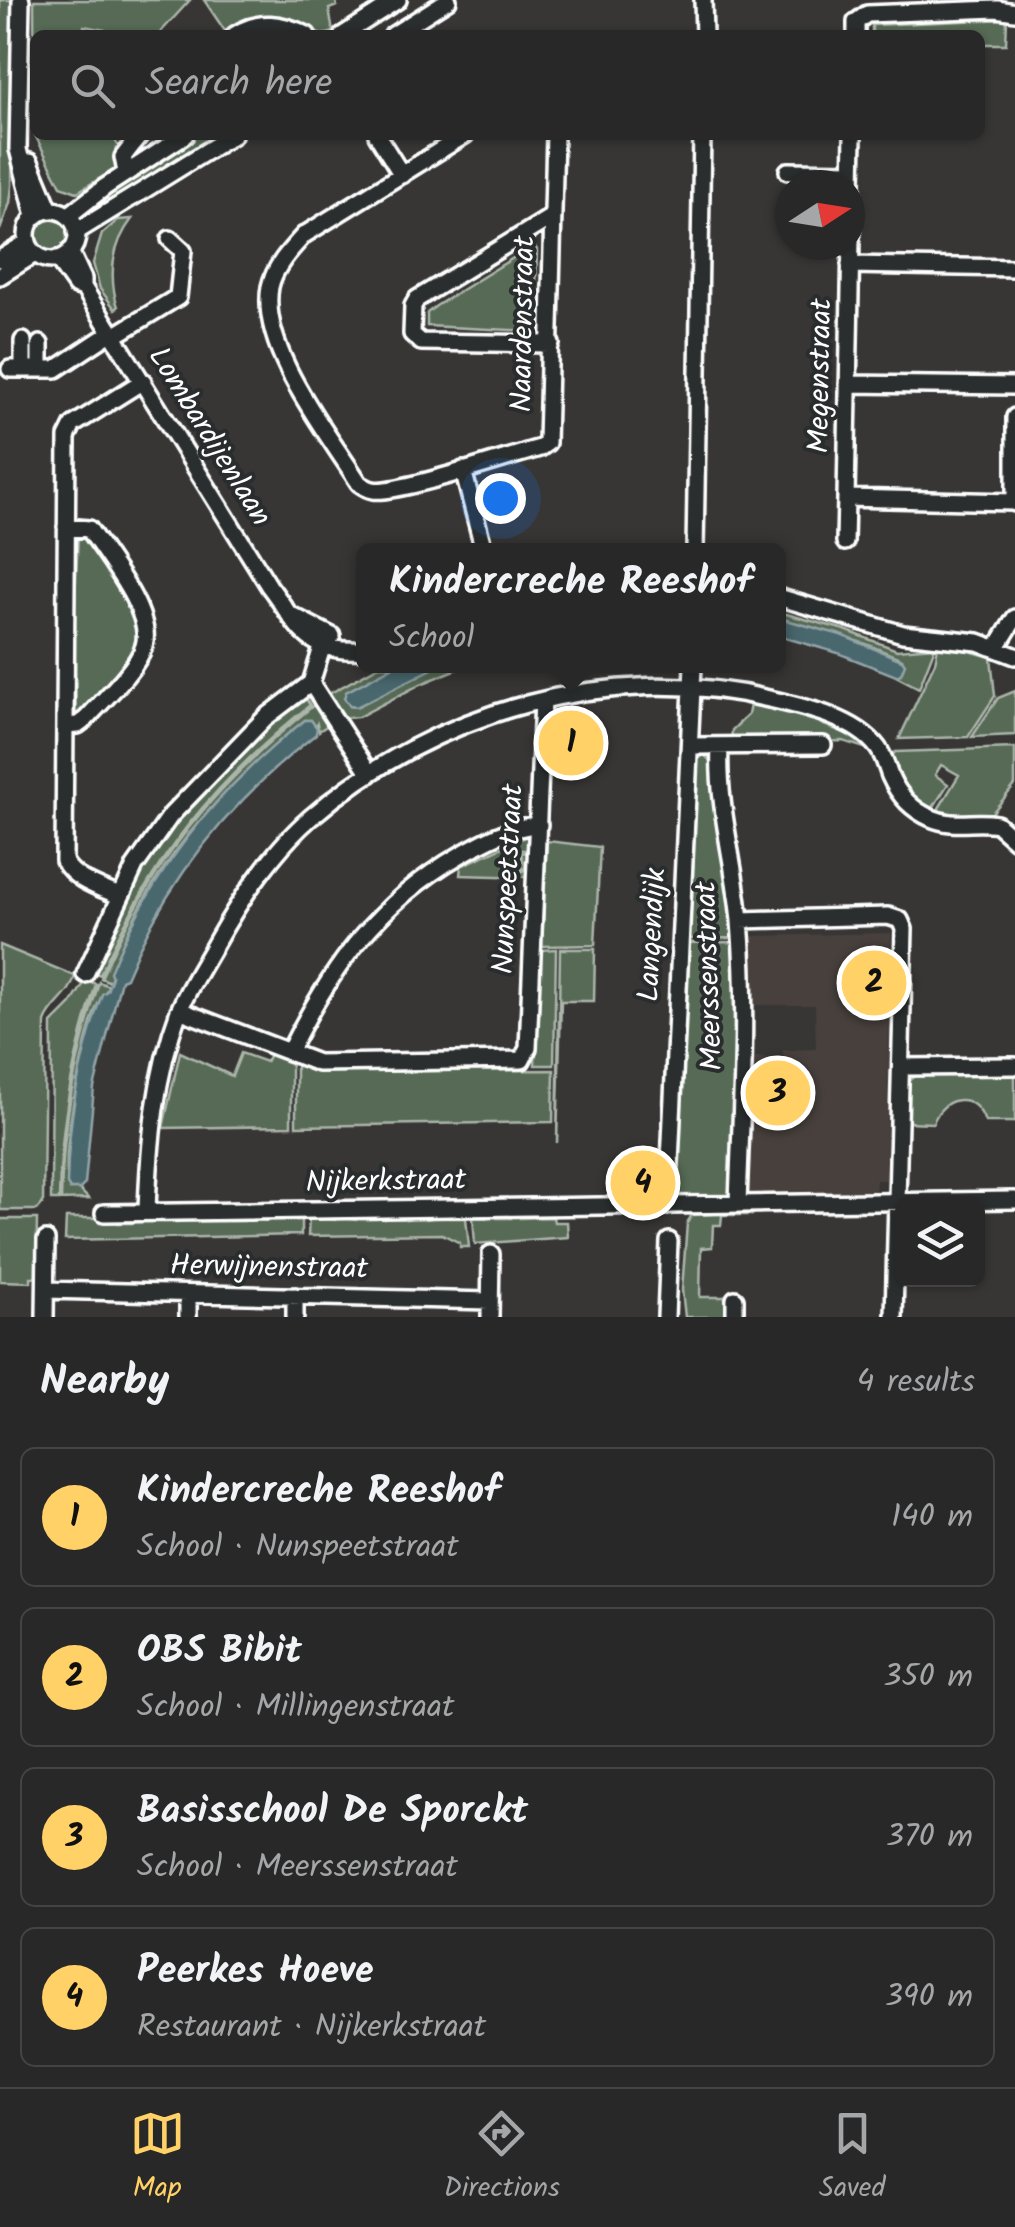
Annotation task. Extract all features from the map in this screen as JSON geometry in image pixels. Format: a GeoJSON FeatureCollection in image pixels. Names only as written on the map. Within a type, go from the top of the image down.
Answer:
{"type":"FeatureCollection","features":[{"type":"Feature","properties":{"kind":"street"},"geometry":{"type":"LineString","coordinates":[[21,0],[20,129],[42,213]]}},
{"type":"Feature","properties":{"kind":"street"},"geometry":{"type":"LineString","coordinates":[[352,30],[398,0]]}},
{"type":"Feature","properties":{"kind":"street"},"geometry":{"type":"LineString","coordinates":[[401,30],[448,0]]}},
{"type":"Feature","properties":{"kind":"street"},"geometry":{"type":"LineString","coordinates":[[702,0],[704,30]]}},
{"type":"Feature","properties":{"kind":"street"},"geometry":{"type":"LineString","coordinates":[[856,30],[856,22],[867,14],[997,9],[1015,12]]}},
{"type":"Feature","properties":{"kind":"street"},"geometry":{"type":"LineString","coordinates":[[347,12],[347,30]]}},
{"type":"Feature","properties":{"kind":"street"},"geometry":{"type":"LineString","coordinates":[[247,30],[262,24],[280,24],[295,30]]}},
{"type":"Feature","properties":{"kind":"street"},"geometry":{"type":"LineString","coordinates":[[126,172],[123,157],[136,140]]}},
{"type":"Feature","properties":{"kind":"street"},"geometry":{"type":"LineString","coordinates":[[42,213],[68,216],[177,140]]}},
{"type":"Feature","properties":{"kind":"street"},"geometry":{"type":"LineString","coordinates":[[42,213],[28,228],[32,248],[46,259],[64,255],[76,232],[225,140]]}},
{"type":"Feature","properties":{"kind":"street"},"geometry":{"type":"LineString","coordinates":[[380,140],[402,174]]}},
{"type":"Feature","properties":{"kind":"street","name":"Naardenstraat"},"geometry":{"type":"LineString","coordinates":[[457,140],[304,235],[287,254],[270,285],[270,320],[278,352],[358,484],[374,490],[388,490],[463,470],[547,443],[555,395],[551,344],[555,140]]}},
{"type":"Feature","properties":{"kind":"street"},"geometry":{"type":"LineString","coordinates":[[695,543],[702,140]]}},
{"type":"Feature","properties":{"kind":"street","name":"Megenstraat"},"geometry":{"type":"LineString","coordinates":[[852,170],[854,140]]}},
{"type":"Feature","properties":{"kind":"street"},"geometry":{"type":"LineString","coordinates":[[68,216],[76,232]]}},
{"type":"Feature","properties":{"kind":"street"},"geometry":{"type":"LineString","coordinates":[[551,344],[421,342],[412,334],[413,306],[417,300],[554,216]]}},
{"type":"Feature","properties":{"kind":"street"},"geometry":{"type":"LineString","coordinates":[[24,369],[56,369],[178,297],[183,251],[170,240]]}},
{"type":"Feature","properties":{"kind":"street"},"geometry":{"type":"LineString","coordinates":[[0,259],[32,248]]}},
{"type":"Feature","properties":{"kind":"street"},"geometry":{"type":"LineString","coordinates":[[0,276],[32,248]]}},
{"type":"Feature","properties":{"kind":"street","name":"Lombardijenlaan"},"geometry":{"type":"LineString","coordinates":[[64,255],[83,278],[83,287],[268,586],[292,614],[295,626],[307,638],[325,640]]}},
{"type":"Feature","properties":{"kind":"street","name":"Megenstraat"},"geometry":{"type":"LineString","coordinates":[[845,542],[850,260]]}},
{"type":"Feature","properties":{"kind":"street"},"geometry":{"type":"LineString","coordinates":[[850,265],[1015,268]]}},
{"type":"Feature","properties":{"kind":"street"},"geometry":{"type":"LineString","coordinates":[[23,341],[24,369]]}},
{"type":"Feature","properties":{"kind":"street"},"geometry":{"type":"LineString","coordinates":[[24,369],[40,344]]}},
{"type":"Feature","properties":{"kind":"street"},"geometry":{"type":"LineString","coordinates":[[118,896],[81,879],[69,871],[64,861],[68,430],[143,381]]}},
{"type":"Feature","properties":{"kind":"street"},"geometry":{"type":"LineString","coordinates":[[848,384],[1015,386]]}},
{"type":"Feature","properties":{"kind":"street"},"geometry":{"type":"LineString","coordinates":[[846,498],[1014,502],[1015,417]]}},
{"type":"Feature","properties":{"kind":"street"},"geometry":{"type":"LineString","coordinates":[[463,470],[482,543]]}},
{"type":"Feature","properties":{"kind":"street"},"geometry":{"type":"LineString","coordinates":[[65,726],[78,725],[86,719],[136,661],[144,648],[147,630],[142,614],[90,530],[66,526]]}},
{"type":"Feature","properties":{"kind":"street"},"geometry":{"type":"LineString","coordinates":[[786,599],[903,634],[948,637],[998,647],[1015,656]]}},
{"type":"Feature","properties":{"kind":"street"},"geometry":{"type":"LineString","coordinates":[[998,647],[1015,618]]}},
{"type":"Feature","properties":{"kind":"street"},"geometry":{"type":"LineString","coordinates":[[325,640],[356,642]]}},
{"type":"Feature","properties":{"kind":"street"},"geometry":{"type":"LineString","coordinates":[[325,640],[356,648]]}},
{"type":"Feature","properties":{"kind":"street"},"geometry":{"type":"LineString","coordinates":[[85,974],[118,896],[171,814],[266,718],[310,683],[325,640]]}},
{"type":"Feature","properties":{"kind":"street","name":"Langendijk"},"geometry":{"type":"LineString","coordinates":[[668,1206],[694,673]]}},
{"type":"Feature","properties":{"kind":"street"},"geometry":{"type":"LineString","coordinates":[[310,683],[370,774]]}},
{"type":"Feature","properties":{"kind":"street"},"geometry":{"type":"LineString","coordinates":[[147,1212],[152,1123],[179,1010],[229,918],[272,860],[309,819],[370,774],[453,729],[490,714],[607,688],[693,688],[768,699],[859,730],[880,750],[897,790],[929,818],[948,824],[997,824],[1015,840]]}},
{"type":"Feature","properties":{"kind":"street","name":"Nunspeetstraat"},"geometry":{"type":"LineString","coordinates":[[289,1052],[326,1064],[522,1060],[528,1048],[544,700]]}},
{"type":"Feature","properties":{"kind":"street"},"geometry":{"type":"LineString","coordinates":[[690,746],[823,745]]}},
{"type":"Feature","properties":{"kind":"street","name":"Meerssenstraat"},"geometry":{"type":"LineString","coordinates":[[720,747],[718,786],[740,920],[744,1030],[738,1204]]}},
{"type":"Feature","properties":{"kind":"street"},"geometry":{"type":"LineString","coordinates":[[179,1010],[289,1052],[317,996],[347,952],[398,899],[471,848],[519,827],[540,825]]}},
{"type":"Feature","properties":{"kind":"street"},"geometry":{"type":"LineString","coordinates":[[740,920],[888,916],[900,920],[904,929],[898,1197]]}},
{"type":"Feature","properties":{"kind":"street"},"geometry":{"type":"LineString","coordinates":[[902,1067],[1015,1066]]}},
{"type":"Feature","properties":{"kind":"street","name":"Nijkerkstraat"},"geometry":{"type":"LineString","coordinates":[[985,1201],[1015,1200]]}},
{"type":"Feature","properties":{"kind":"street","name":"Nijkerkstraat"},"geometry":{"type":"LineString","coordinates":[[104,1212],[895,1202]]}},
{"type":"Feature","properties":{"kind":"street"},"geometry":{"type":"LineString","coordinates":[[45,1317],[46,1240]]}},
{"type":"Feature","properties":{"kind":"street"},"geometry":{"type":"LineString","coordinates":[[666,1317],[669,1241]]}},
{"type":"Feature","properties":{"kind":"street"},"geometry":{"type":"LineString","coordinates":[[490,1309],[491,1254]]}},
{"type":"Feature","properties":{"kind":"street"},"geometry":{"type":"LineString","coordinates":[[894,1317],[895,1287]]}},
{"type":"Feature","properties":{"kind":"street","name":"Herwijnenstraat"},"geometry":{"type":"LineString","coordinates":[[46,1290],[295,1296],[490,1309]]}},
{"type":"Feature","properties":{"kind":"street"},"geometry":{"type":"LineString","coordinates":[[188,1294],[188,1317]]}},
{"type":"Feature","properties":{"kind":"street"},"geometry":{"type":"LineString","coordinates":[[295,1296],[295,1317]]}},
{"type":"Feature","properties":{"kind":"street"},"geometry":{"type":"LineString","coordinates":[[734,1300],[735,1317]]}},
{"type":"Feature","properties":{"kind":"shaded area"},"geometry":{"type":"Polygon","coordinates":[[[891,933],[886,1180],[876,1180],[875,1194],[747,1195],[752,1057],[783,1058],[783,1050],[816,1049],[815,1005],[751,1005],[750,936],[891,933]]]}},
{"type":"Feature","properties":{"kind":"green space"},"geometry":{"type":"Polygon","coordinates":[[[0,0],[14,0],[12,186],[0,230],[0,0]]]}},
{"type":"Feature","properties":{"kind":"green space"},"geometry":{"type":"Polygon","coordinates":[[[34,0],[190,0],[163,30],[84,26],[84,30],[34,30],[34,0]]]}},
{"type":"Feature","properties":{"kind":"green space"},"geometry":{"type":"Polygon","coordinates":[[[204,0],[336,0],[337,6],[329,9],[333,30],[288,26],[224,30],[204,0]]]}},
{"type":"Feature","properties":{"kind":"green space"},"geometry":{"type":"Polygon","coordinates":[[[1007,19],[1006,44],[985,44],[985,30],[872,30],[872,25],[1007,19]]]}},
{"type":"Feature","properties":{"kind":"green space"},"geometry":{"type":"Polygon","coordinates":[[[38,140],[115,140],[119,147],[115,157],[117,168],[77,192],[61,186],[38,140]]]}},
{"type":"Feature","properties":{"kind":"green space"},"geometry":{"type":"Polygon","coordinates":[[[184,140],[221,140],[97,214],[89,203],[184,140]]]}},
{"type":"Feature","properties":{"kind":"green space"},"geometry":{"type":"Polygon","coordinates":[[[51,217],[64,222],[69,235],[64,248],[51,253],[38,248],[33,235],[38,222],[51,217]]]}},
{"type":"Feature","properties":{"kind":"green space"},"geometry":{"type":"Polygon","coordinates":[[[132,219],[120,239],[114,261],[118,307],[115,309],[100,289],[93,263],[102,234],[118,220],[132,219]]]}},
{"type":"Feature","properties":{"kind":"green space"},"geometry":{"type":"Polygon","coordinates":[[[534,245],[537,250],[532,331],[427,326],[427,313],[436,306],[534,245]]]}},
{"type":"Feature","properties":{"kind":"green space"},"geometry":{"type":"Polygon","coordinates":[[[78,534],[93,548],[126,602],[133,615],[136,638],[122,664],[76,716],[74,624],[78,534]]]}},
{"type":"Feature","properties":{"kind":"green space"},"geometry":{"type":"Polygon","coordinates":[[[786,614],[897,650],[935,647],[919,688],[896,676],[904,665],[902,659],[786,620],[786,614]]]}},
{"type":"Feature","properties":{"kind":"green space"},"geometry":{"type":"Polygon","coordinates":[[[938,647],[991,657],[995,696],[968,737],[899,739],[935,662],[938,647]]]}},
{"type":"Feature","properties":{"kind":"green space"},"geometry":{"type":"Polygon","coordinates":[[[366,673],[381,673],[346,692],[345,699],[356,707],[424,673],[448,673],[358,717],[345,718],[329,694],[366,673]]]}},
{"type":"Feature","properties":{"kind":"green space"},"geometry":{"type":"Polygon","coordinates":[[[1015,691],[1015,735],[972,737],[998,698],[1015,691]]]}},
{"type":"Feature","properties":{"kind":"green space"},"geometry":{"type":"Polygon","coordinates":[[[304,696],[310,705],[242,765],[187,826],[141,894],[100,975],[95,973],[102,948],[130,888],[170,826],[219,771],[304,696]]]}},
{"type":"Feature","properties":{"kind":"green space"},"geometry":{"type":"Polygon","coordinates":[[[750,704],[821,721],[854,734],[871,750],[843,741],[731,744],[732,730],[748,715],[750,704]]]}},
{"type":"Feature","properties":{"kind":"green space"},"geometry":{"type":"Polygon","coordinates":[[[314,705],[328,725],[319,731],[317,724],[316,727],[311,720],[305,720],[224,794],[156,880],[120,949],[110,982],[101,978],[142,896],[189,827],[245,765],[314,705]]]}},
{"type":"Feature","properties":{"kind":"green space"},"geometry":{"type":"Polygon","coordinates":[[[1015,748],[1015,785],[992,813],[956,818],[936,813],[959,775],[941,765],[935,775],[948,784],[931,811],[906,789],[892,756],[895,752],[1015,748]]]}},
{"type":"Feature","properties":{"kind":"green space"},"geometry":{"type":"Polygon","coordinates":[[[704,755],[712,762],[715,806],[731,895],[731,938],[684,939],[689,937],[690,928],[685,927],[685,922],[690,921],[691,900],[686,899],[692,875],[688,868],[693,868],[694,848],[689,847],[690,839],[694,839],[696,809],[691,808],[692,792],[697,792],[694,761],[704,755]]]}},
{"type":"Feature","properties":{"kind":"green space"},"geometry":{"type":"Polygon","coordinates":[[[527,836],[531,839],[530,850],[519,853],[522,870],[506,872],[510,875],[523,871],[521,853],[530,852],[529,877],[460,875],[461,866],[527,836]]]}},
{"type":"Feature","properties":{"kind":"green space"},"geometry":{"type":"Polygon","coordinates":[[[547,841],[600,847],[595,945],[542,946],[547,841]]]}},
{"type":"Feature","properties":{"kind":"green space"},"geometry":{"type":"Polygon","coordinates":[[[734,942],[732,1191],[728,1195],[676,1195],[687,981],[682,980],[683,966],[688,966],[684,943],[734,942]]]}},
{"type":"Feature","properties":{"kind":"green space"},"geometry":{"type":"Polygon","coordinates":[[[0,945],[75,976],[45,1022],[43,1203],[37,1210],[0,1210],[0,945]]]}},
{"type":"Feature","properties":{"kind":"green space"},"geometry":{"type":"Polygon","coordinates":[[[556,949],[554,1065],[535,1065],[541,950],[556,949]]]}},
{"type":"Feature","properties":{"kind":"green space"},"geometry":{"type":"Polygon","coordinates":[[[560,949],[595,949],[594,1001],[561,1001],[557,1143],[560,949]]]}},
{"type":"Feature","properties":{"kind":"green space"},"geometry":{"type":"Polygon","coordinates":[[[86,980],[96,984],[69,1090],[59,1200],[51,1200],[52,1023],[71,1004],[86,980]]]}},
{"type":"Feature","properties":{"kind":"green space"},"geometry":{"type":"Polygon","coordinates":[[[99,982],[109,986],[97,1006],[86,1043],[67,1153],[70,1189],[79,1189],[89,1199],[61,1200],[72,1090],[99,982]]]}},
{"type":"Feature","properties":{"kind":"green space"},"geometry":{"type":"Polygon","coordinates":[[[180,1052],[232,1076],[241,1053],[266,1062],[270,1054],[291,1062],[291,1126],[163,1128],[180,1052]]]}},
{"type":"Feature","properties":{"kind":"green space"},"geometry":{"type":"Polygon","coordinates":[[[296,1064],[319,1072],[554,1070],[553,1122],[296,1126],[296,1064]]]}},
{"type":"Feature","properties":{"kind":"green space"},"geometry":{"type":"Polygon","coordinates":[[[1015,1074],[1015,1122],[985,1122],[974,1105],[959,1100],[944,1106],[933,1123],[907,1122],[908,1082],[917,1075],[1015,1074]]]}},
{"type":"Feature","properties":{"kind":"green space"},"geometry":{"type":"Polygon","coordinates":[[[752,1212],[722,1215],[721,1225],[713,1225],[712,1247],[701,1248],[700,1297],[732,1297],[733,1317],[685,1317],[682,1290],[687,1223],[692,1215],[752,1212]]]}},
{"type":"Feature","properties":{"kind":"green space"},"geometry":{"type":"Polygon","coordinates":[[[511,1214],[567,1222],[568,1237],[475,1244],[473,1217],[511,1218],[511,1214]]]}},
{"type":"Feature","properties":{"kind":"green space"},"geometry":{"type":"Polygon","coordinates":[[[426,1215],[426,1219],[448,1215],[466,1218],[469,1247],[460,1247],[460,1243],[442,1234],[308,1236],[309,1217],[356,1220],[362,1216],[406,1219],[426,1215]]]}},
{"type":"Feature","properties":{"kind":"green space"},"geometry":{"type":"Polygon","coordinates":[[[301,1217],[301,1235],[65,1240],[66,1218],[118,1218],[118,1223],[132,1223],[133,1219],[268,1221],[301,1217]]]}},
{"type":"Feature","properties":{"kind":"green space"},"geometry":{"type":"Polygon","coordinates":[[[0,1219],[37,1219],[36,1277],[31,1277],[31,1282],[0,1281],[0,1219]]]}},
{"type":"Feature","properties":{"kind":"water"},"geometry":{"type":"Polygon","coordinates":[[[786,620],[841,635],[905,664],[896,676],[786,638],[786,620]]]}},
{"type":"Feature","properties":{"kind":"water"},"geometry":{"type":"Polygon","coordinates":[[[381,673],[424,673],[356,707],[344,698],[346,692],[381,673]]]}},
{"type":"Feature","properties":{"kind":"water"},"geometry":{"type":"Polygon","coordinates":[[[305,720],[311,720],[316,734],[257,786],[205,844],[161,908],[126,978],[121,980],[94,1088],[85,1184],[80,1189],[70,1189],[70,1135],[87,1040],[127,935],[167,865],[191,833],[244,773],[305,720]]]}},
{"type":"Feature","properties":{"kind":"place","name":"Kindercreche Reeshof"},"geometry":{"type":"Point","coordinates":[571,743]}},
{"type":"Feature","properties":{"kind":"place","name":"OBS Bibit"},"geometry":{"type":"Point","coordinates":[874,983]}},
{"type":"Feature","properties":{"kind":"place","name":"Basisschool De Sporckt"},"geometry":{"type":"Point","coordinates":[778,1093]}},
{"type":"Feature","properties":{"kind":"place","name":"Peerkes Hoeve"},"geometry":{"type":"Point","coordinates":[643,1183]}}]}
